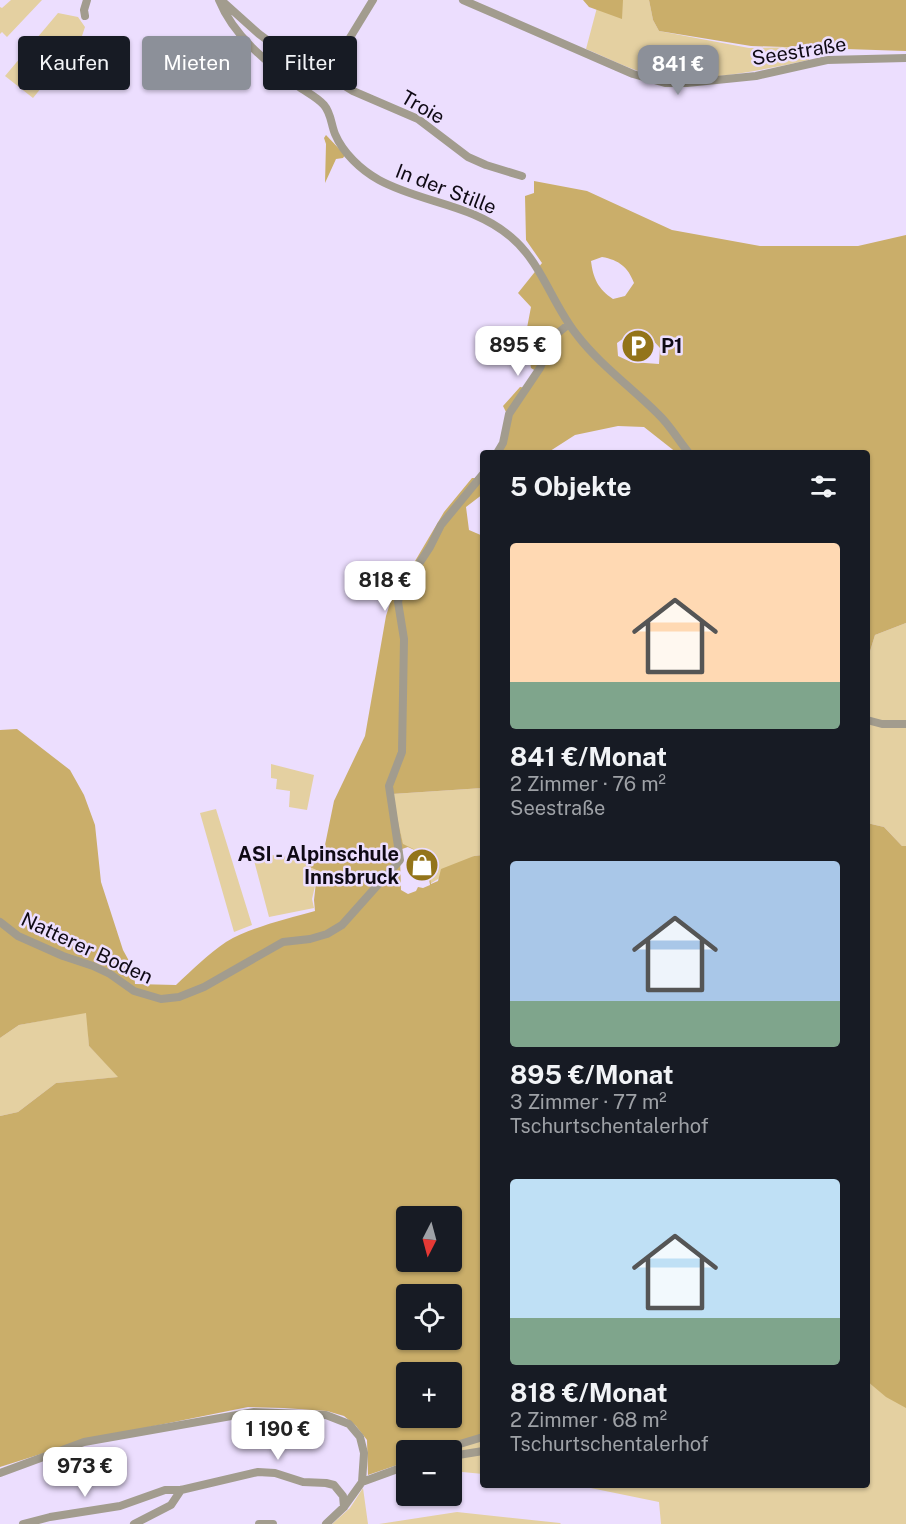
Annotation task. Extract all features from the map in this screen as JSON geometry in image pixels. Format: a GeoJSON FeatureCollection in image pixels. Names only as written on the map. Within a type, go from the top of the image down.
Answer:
{"type":"FeatureCollection","features":[{"type":"Feature","properties":{"kind":"street"},"geometry":{"type":"LineString","coordinates":[[85,16],[87,0]]}},
{"type":"Feature","properties":{"kind":"street","name":"In der Stille"},"geometry":{"type":"LineString","coordinates":[[220,0],[231,22],[252,48],[323,104],[329,112],[336,136],[364,170],[383,182],[468,211],[503,230],[523,249],[537,267],[569,324],[588,348],[660,415],[687,450]]}},
{"type":"Feature","properties":{"kind":"street","name":"Troie"},"geometry":{"type":"LineString","coordinates":[[220,0],[284,52],[324,72],[353,91],[418,119],[468,157],[522,176]]}},
{"type":"Feature","properties":{"kind":"street"},"geometry":{"type":"LineString","coordinates":[[351,36],[373,0]]}},
{"type":"Feature","properties":{"kind":"street","name":"Seestraße"},"geometry":{"type":"LineString","coordinates":[[463,0],[633,74],[665,83],[756,76],[827,60],[906,58]]}},
{"type":"Feature","properties":{"kind":"street"},"geometry":{"type":"LineString","coordinates":[[499,450],[503,443],[509,414],[540,368],[553,337],[569,324]]}},
{"type":"Feature","properties":{"kind":"street","name":"Natterer Boden"},"geometry":{"type":"LineString","coordinates":[[0,922],[18,936],[110,974],[134,991],[161,999],[179,997],[204,987],[283,942],[310,939],[327,934],[342,925],[396,866],[401,856],[389,786],[402,752],[404,639],[398,603],[401,591],[430,547],[441,525],[480,478]]}},
{"type":"Feature","properties":{"kind":"street"},"geometry":{"type":"LineString","coordinates":[[870,721],[882,724],[906,724]]}},
{"type":"Feature","properties":{"kind":"street"},"geometry":{"type":"LineString","coordinates":[[0,1473],[84,1442],[254,1412],[326,1415],[349,1424],[363,1444],[362,1482],[344,1507],[326,1524]]}},
{"type":"Feature","properties":{"kind":"street"},"geometry":{"type":"LineString","coordinates":[[462,1443],[480,1438]]}},
{"type":"Feature","properties":{"kind":"street"},"geometry":{"type":"LineString","coordinates":[[462,1454],[480,1451]]}},
{"type":"Feature","properties":{"kind":"street"},"geometry":{"type":"LineString","coordinates":[[362,1482],[396,1470]]}},
{"type":"Feature","properties":{"kind":"street"},"geometry":{"type":"LineString","coordinates":[[23,1524],[50,1517],[120,1506],[165,1490],[181,1490],[252,1472],[268,1472],[303,1482],[334,1485],[343,1496],[344,1507]]}},
{"type":"Feature","properties":{"kind":"street"},"geometry":{"type":"LineString","coordinates":[[134,1524],[171,1505],[181,1490]]}},
{"type":"Feature","properties":{"kind":"street"},"geometry":{"type":"LineString","coordinates":[[260,1524],[273,1524]]}},
{"type":"Feature","properties":{"kind":"shaded area"},"geometry":{"type":"Polygon","coordinates":[[[11,0],[42,0],[7,37],[2,32],[0,34],[0,7],[2,8],[11,0]]]}},
{"type":"Feature","properties":{"kind":"shaded area"},"geometry":{"type":"Polygon","coordinates":[[[583,0],[623,0],[622,19],[589,7],[583,0]]]}},
{"type":"Feature","properties":{"kind":"shaded area"},"geometry":{"type":"Polygon","coordinates":[[[599,0],[649,0],[653,20],[659,31],[749,48],[809,47],[809,60],[710,77],[675,79],[654,76],[586,49],[599,0]]]}},
{"type":"Feature","properties":{"kind":"shaded area"},"geometry":{"type":"Polygon","coordinates":[[[649,0],[906,0],[906,51],[751,46],[659,31],[653,20],[649,0]]]}},
{"type":"Feature","properties":{"kind":"shaded area"},"geometry":{"type":"Polygon","coordinates":[[[58,13],[78,17],[85,27],[82,36],[39,36],[58,13]]]}},
{"type":"Feature","properties":{"kind":"shaded area"},"geometry":{"type":"Polygon","coordinates":[[[18,61],[18,86],[5,76],[18,61]]]}},
{"type":"Feature","properties":{"kind":"shaded area"},"geometry":{"type":"Polygon","coordinates":[[[23,90],[40,90],[33,98],[23,90]]]}},
{"type":"Feature","properties":{"kind":"shaded area"},"geometry":{"type":"Polygon","coordinates":[[[326,135],[345,155],[343,158],[336,159],[325,183],[326,144],[324,138],[326,135]]]}},
{"type":"Feature","properties":{"kind":"shaded area"},"geometry":{"type":"Polygon","coordinates":[[[534,181],[587,191],[672,230],[760,246],[858,246],[906,235],[906,623],[875,635],[870,651],[870,450],[673,450],[644,427],[618,426],[575,435],[552,450],[498,450],[507,414],[503,406],[520,387],[527,388],[539,373],[531,368],[526,333],[531,307],[518,293],[542,263],[526,240],[525,196],[534,193],[534,181]],[[602,257],[591,261],[597,283],[613,299],[625,296],[634,283],[626,269],[613,260],[602,257]],[[635,330],[617,343],[618,356],[631,362],[659,364],[660,348],[651,338],[635,330]]]}},
{"type":"Feature","properties":{"kind":"shaded area"},"geometry":{"type":"Polygon","coordinates":[[[480,473],[480,496],[466,507],[469,530],[480,535],[480,788],[392,794],[403,844],[426,855],[431,884],[438,881],[441,869],[480,855],[480,1437],[462,1443],[462,1440],[396,1440],[396,1465],[368,1475],[367,1440],[344,1416],[327,1411],[248,1407],[85,1440],[0,1467],[0,1116],[18,1112],[56,1083],[118,1077],[89,1046],[86,1013],[19,1025],[0,1038],[0,730],[17,729],[70,770],[84,795],[95,825],[101,882],[123,950],[134,970],[135,984],[176,985],[226,942],[269,924],[315,911],[316,882],[322,878],[323,873],[307,866],[299,855],[321,859],[327,855],[325,845],[334,801],[365,736],[386,616],[392,597],[401,600],[412,579],[408,573],[444,512],[472,478],[480,473]],[[408,847],[402,849],[401,890],[408,894],[416,891],[418,887],[423,888],[430,885],[426,855],[408,847]]]}},
{"type":"Feature","properties":{"kind":"shaded area"},"geometry":{"type":"Polygon","coordinates":[[[906,623],[906,846],[902,846],[884,827],[870,824],[870,651],[875,635],[906,623]]]}},
{"type":"Feature","properties":{"kind":"shaded area"},"geometry":{"type":"Polygon","coordinates":[[[271,764],[314,775],[307,810],[289,807],[290,791],[276,789],[277,779],[271,778],[271,764]]]}},
{"type":"Feature","properties":{"kind":"shaded area"},"geometry":{"type":"Polygon","coordinates":[[[480,788],[480,855],[474,856],[430,884],[426,855],[403,845],[392,794],[480,788]]]}},
{"type":"Feature","properties":{"kind":"shaded area"},"geometry":{"type":"Polygon","coordinates":[[[216,809],[252,925],[234,932],[200,813],[216,809]]]}},
{"type":"Feature","properties":{"kind":"shaded area"},"geometry":{"type":"Polygon","coordinates":[[[870,824],[884,827],[902,846],[906,846],[906,1408],[886,1397],[870,1384],[870,824]]]}},
{"type":"Feature","properties":{"kind":"shaded area"},"geometry":{"type":"Polygon","coordinates":[[[252,853],[300,858],[307,866],[322,873],[322,878],[316,882],[312,899],[314,908],[269,917],[252,853]]]}},
{"type":"Feature","properties":{"kind":"shaded area"},"geometry":{"type":"Polygon","coordinates":[[[87,1012],[89,1046],[119,1077],[56,1083],[18,1112],[0,1116],[0,1038],[19,1025],[87,1012]]]}},
{"type":"Feature","properties":{"kind":"shaded area"},"geometry":{"type":"Polygon","coordinates":[[[870,1383],[906,1405],[906,1524],[661,1524],[659,1502],[591,1488],[870,1488],[870,1383]]]}},
{"type":"Feature","properties":{"kind":"shaded area"},"geometry":{"type":"Polygon","coordinates":[[[480,1437],[480,1474],[462,1472],[462,1443],[480,1437]]]}},
{"type":"Feature","properties":{"kind":"shaded area"},"geometry":{"type":"Polygon","coordinates":[[[363,1488],[368,1524],[332,1524],[350,1508],[363,1488]]]}},
{"type":"Feature","properties":{"kind":"shaded area"},"geometry":{"type":"Polygon","coordinates":[[[457,1512],[560,1523],[561,1524],[379,1524],[457,1512]]]}},
{"type":"Feature","properties":{"kind":"place","name":"P1"},"geometry":{"type":"Point","coordinates":[638,346]}},
{"type":"Feature","properties":{"kind":"place","name":"ASI - Alpinschule Innsbruck"},"geometry":{"type":"Point","coordinates":[422,865]}}]}
